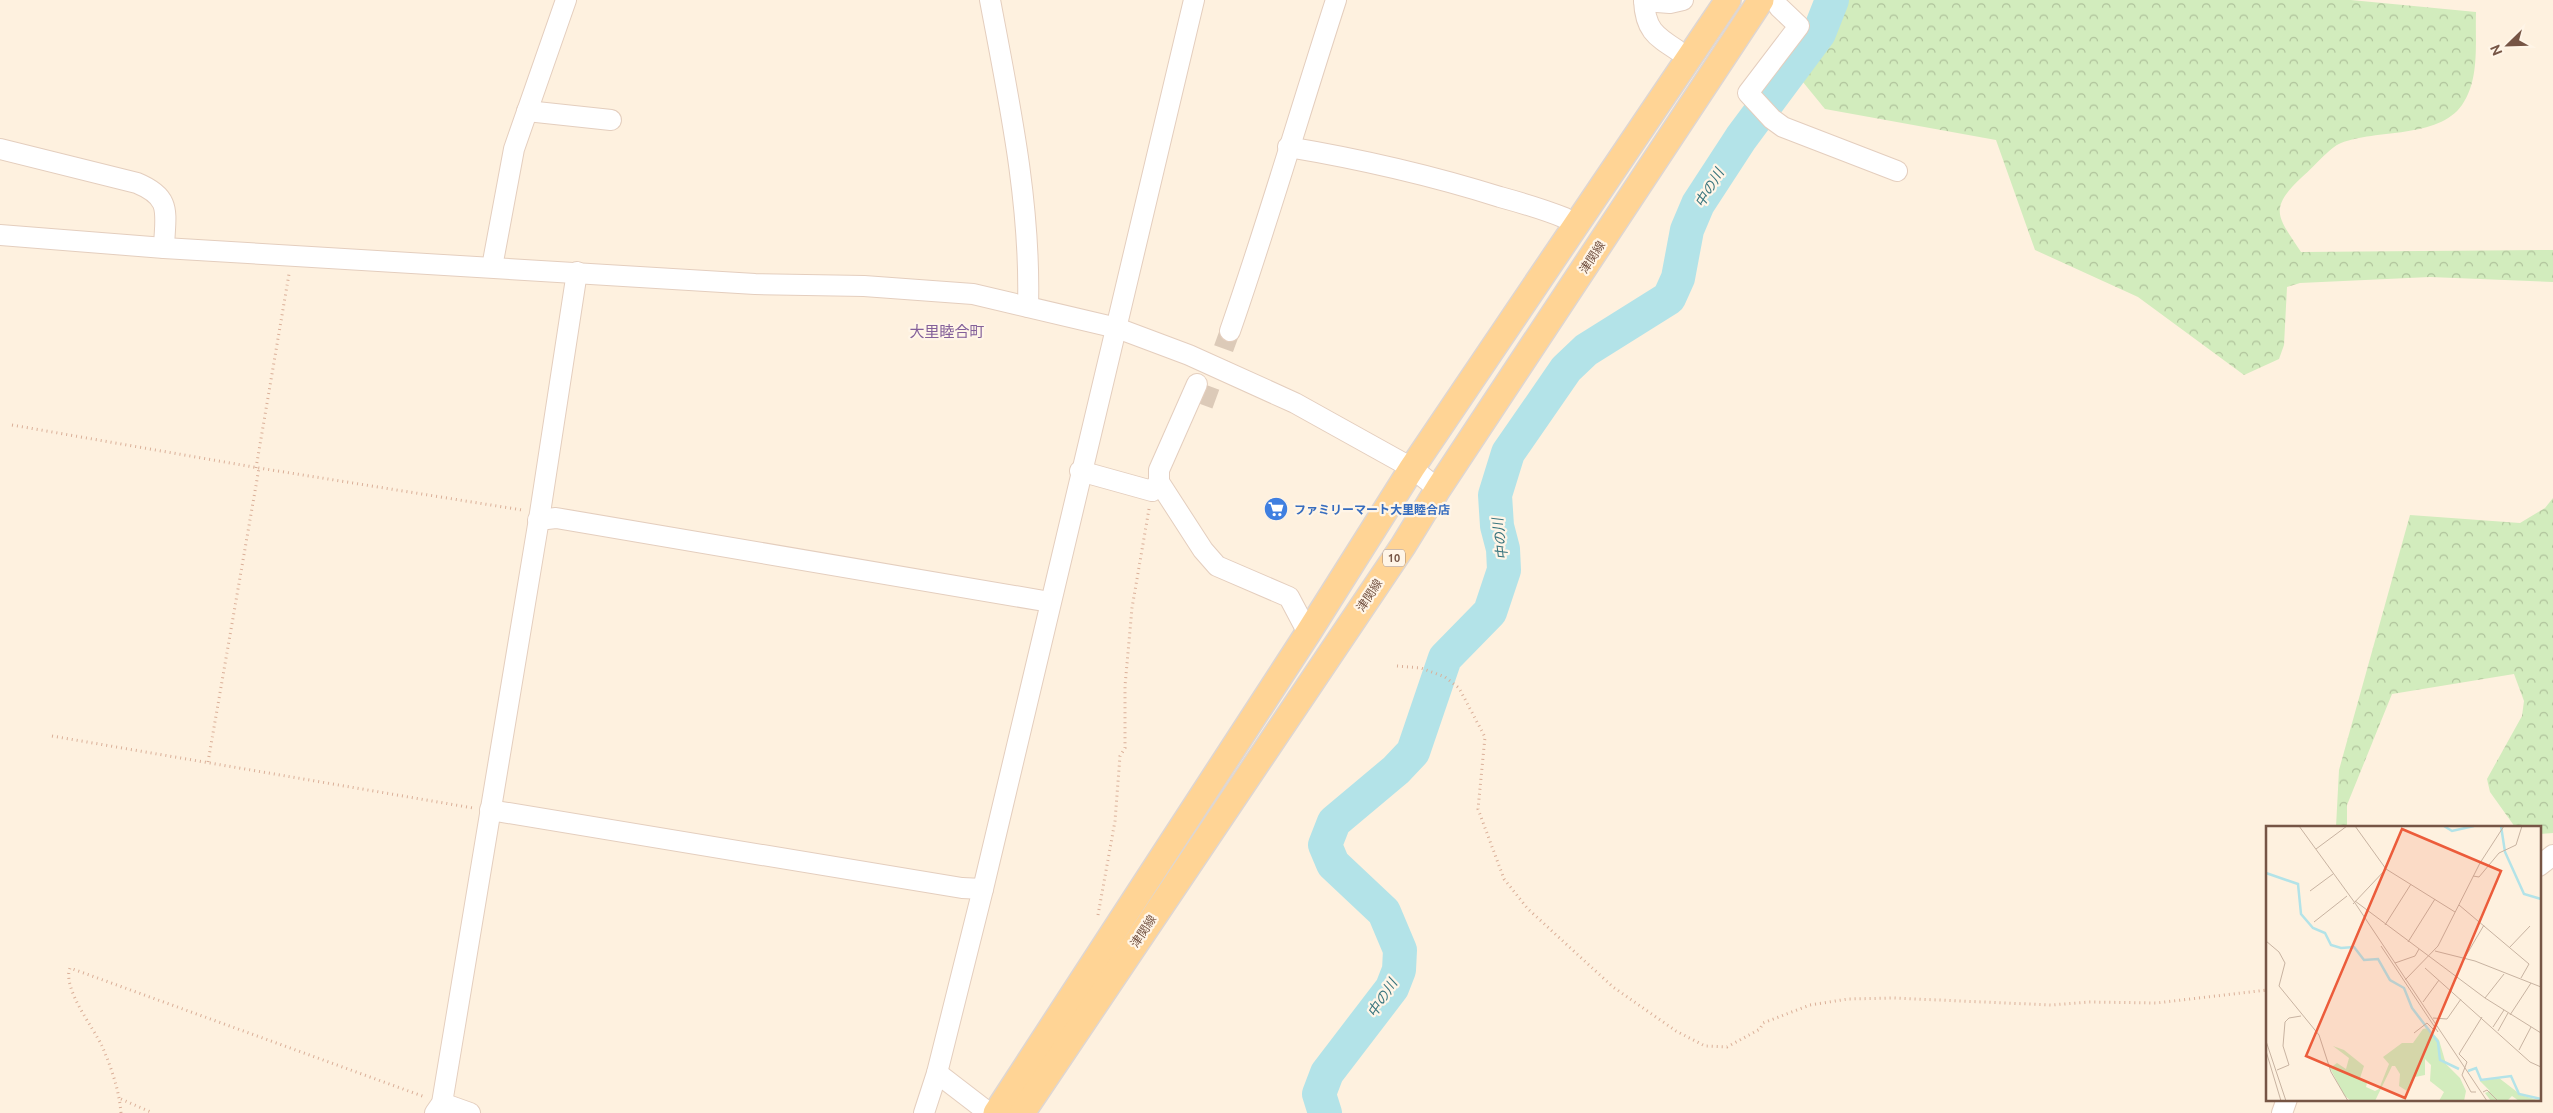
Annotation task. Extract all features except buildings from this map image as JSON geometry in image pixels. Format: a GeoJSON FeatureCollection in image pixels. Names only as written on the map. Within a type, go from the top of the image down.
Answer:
{"type":"FeatureCollection","features":[{"type":"Feature","properties":{"kind":"main road","name":"津関線"},"geometry":{"type":"LineString","coordinates":[[996,1113],[1308,633],[1412,468],[1728,0]]}},
{"type":"Feature","properties":{"kind":"main road","name":"津関線"},"geometry":{"type":"LineString","coordinates":[[1022,1113],[1397,554],[1438,489],[1770,4]]}},
{"type":"Feature","properties":{"kind":"street"},"geometry":{"type":"LineString","coordinates":[[492,267],[514,149],[566,0]]}},
{"type":"Feature","properties":{"kind":"street"},"geometry":{"type":"LineString","coordinates":[[987,0],[1022,190],[1029,274],[1028,307]]}},
{"type":"Feature","properties":{"kind":"street"},"geometry":{"type":"LineString","coordinates":[[924,1113],[937,1073],[983,889],[1080,471],[1117,328],[1194,0]]}},
{"type":"Feature","properties":{"kind":"street"},"geometry":{"type":"LineString","coordinates":[[1234,338],[1288,147],[1336,0]]}},
{"type":"Feature","properties":{"kind":"street"},"geometry":{"type":"LineString","coordinates":[[1677,50],[1656,36],[1644,14],[1644,0],[1670,4],[1683,0]]}},
{"type":"Feature","properties":{"kind":"street"},"geometry":{"type":"LineString","coordinates":[[1770,4],[1799,26],[1748,93],[1772,119],[1800,135],[1897,171]]}},
{"type":"Feature","properties":{"kind":"street"},"geometry":{"type":"LineString","coordinates":[[527,111],[611,120]]}},
{"type":"Feature","properties":{"kind":"street"},"geometry":{"type":"LineString","coordinates":[[1288,147],[1357,159],[1444,179],[1540,208],[1565,218]]}},
{"type":"Feature","properties":{"kind":"street"},"geometry":{"type":"LineString","coordinates":[[0,149],[137,183],[153,190],[159,194],[165,214],[164,248]]}},
{"type":"Feature","properties":{"kind":"street"},"geometry":{"type":"LineString","coordinates":[[0,235],[164,248],[755,284],[864,286],[973,294],[1117,328],[1189,355],[1295,403],[1412,468],[1438,489]]}},
{"type":"Feature","properties":{"kind":"street"},"geometry":{"type":"LineString","coordinates":[[470,1113],[439,1108],[539,517],[577,272]]}},
{"type":"Feature","properties":{"kind":"street"},"geometry":{"type":"LineString","coordinates":[[1197,384],[1159,470],[1158,487],[1203,550],[1217,566],[1289,597],[1308,633]]}},
{"type":"Feature","properties":{"kind":"street"},"geometry":{"type":"LineString","coordinates":[[1158,487],[1203,405]]}},
{"type":"Feature","properties":{"kind":"street"},"geometry":{"type":"LineString","coordinates":[[1080,471],[1158,487]]}},
{"type":"Feature","properties":{"kind":"street"},"geometry":{"type":"LineString","coordinates":[[539,517],[556,518],[1050,602]]}},
{"type":"Feature","properties":{"kind":"street"},"geometry":{"type":"LineString","coordinates":[[490,810],[962,888],[983,889]]}},
{"type":"Feature","properties":{"kind":"street"},"geometry":{"type":"LineString","coordinates":[[2540,865],[2553,855]]}},
{"type":"Feature","properties":{"kind":"street"},"geometry":{"type":"LineString","coordinates":[[937,1073],[989,1113]]}},
{"type":"Feature","properties":{"kind":"street"},"geometry":{"type":"LineString","coordinates":[[2282,1113],[2287,1100]]}},
{"type":"Feature","properties":{"kind":"path"},"geometry":{"type":"LineString","coordinates":[[208,762],[258,468],[291,255]]}},
{"type":"Feature","properties":{"kind":"path"},"geometry":{"type":"LineString","coordinates":[[12,425],[539,517]]}},
{"type":"Feature","properties":{"kind":"path"},"geometry":{"type":"LineString","coordinates":[[1097,921],[1115,821],[1120,756],[1125,748],[1125,686],[1132,608],[1158,487]]}},
{"type":"Feature","properties":{"kind":"path"},"geometry":{"type":"LineString","coordinates":[[1397,666],[1421,668],[1444,677],[1459,688],[1485,737],[1478,809],[1504,879],[1528,909],[1613,987],[1676,1031],[1705,1046],[1727,1047],[1760,1029],[1764,1024],[1810,1006],[1848,999],[1893,998],[2051,1005],[2090,1002],[2156,1003],[2266,990]]}},
{"type":"Feature","properties":{"kind":"path"},"geometry":{"type":"LineString","coordinates":[[52,736],[490,810]]}},
{"type":"Feature","properties":{"kind":"path"},"geometry":{"type":"LineString","coordinates":[[122,1113],[120,1098],[101,1044],[73,993],[68,972],[70,968],[439,1108]]}},
{"type":"Feature","properties":{"kind":"path"},"geometry":{"type":"LineString","coordinates":[[120,1098],[153,1113]]}},
{"type":"Feature","properties":{"kind":"green space"},"geometry":{"type":"Polygon","coordinates":[[[1821,0],[2351,0],[2476,12],[2474,72],[2468,95],[2462,105],[2451,116],[2438,123],[2406,132],[2355,139],[2337,145],[2290,189],[2280,207],[2282,222],[2301,252],[2553,250],[2553,282],[2430,277],[2300,283],[2287,287],[2284,345],[2279,359],[2244,375],[2138,297],[2035,250],[1996,140],[1825,109],[1789,65],[1821,0]]]}},
{"type":"Feature","properties":{"kind":"green space"},"geometry":{"type":"Polygon","coordinates":[[[2553,498],[2553,833],[2540,834],[2540,826],[2514,826],[2490,792],[2487,779],[2522,716],[2524,701],[2514,674],[2392,694],[2347,805],[2347,826],[2336,826],[2339,770],[2410,515],[2520,523],[2545,508],[2553,498]]]}},
{"type":"Feature","properties":{"kind":"waterway","name":"中の川"},"geometry":{"type":"LineString","coordinates":[[1325,1113],[1319,1094],[1327,1073],[1392,988],[1399,970],[1400,950],[1384,912],[1333,864],[1325,845],[1334,822],[1396,770],[1413,752],[1445,658],[1490,612],[1504,570],[1503,549],[1497,526],[1495,495],[1508,453],[1566,369],[1586,350],[1669,298],[1678,278],[1687,230],[1698,204],[1741,138],[1819,33],[1832,0]]}},
{"type":"Feature","properties":{"kind":"tunnel"},"geometry":{"type":"LineString","coordinates":[[1203,405],[1230,331]]}},
{"type":"Feature","properties":{"kind":"place","name":"ファミリーマート大里睦合店"},"geometry":{"type":"Point","coordinates":[1276,509]}},
{"type":"Feature","properties":{"kind":"district","name":"大里睦合町"},"geometry":{"type":"Point","coordinates":[947,331]}}]}
